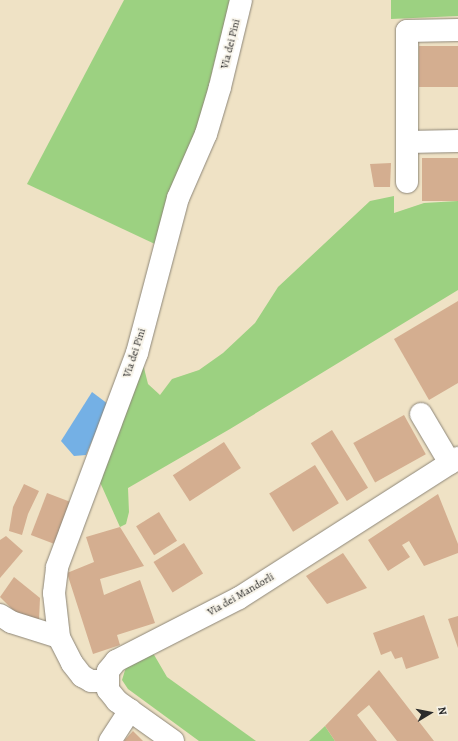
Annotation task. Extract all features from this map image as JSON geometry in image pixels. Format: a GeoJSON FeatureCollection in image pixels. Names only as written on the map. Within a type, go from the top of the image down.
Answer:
{"type":"FeatureCollection","features":[{"type":"Feature","properties":{"kind":"street","name":"Via dei Pini"},"geometry":{"type":"LineString","coordinates":[[106,682],[91,681],[82,676],[72,664],[59,637],[54,593],[57,567],[137,353],[178,198],[206,134],[220,87],[241,0]]}},
{"type":"Feature","properties":{"kind":"street"},"geometry":{"type":"LineString","coordinates":[[407,182],[407,31],[458,30]]}},
{"type":"Feature","properties":{"kind":"street"},"geometry":{"type":"LineString","coordinates":[[407,142],[458,141]]}},
{"type":"Feature","properties":{"kind":"street"},"geometry":{"type":"LineString","coordinates":[[421,414],[454,461]]}},
{"type":"Feature","properties":{"kind":"street","name":"Via dei Mandorli"},"geometry":{"type":"LineString","coordinates":[[106,682],[108,671],[116,661],[239,598],[454,461]]}},
{"type":"Feature","properties":{"kind":"street"},"geometry":{"type":"LineString","coordinates":[[0,615],[12,622],[59,637]]}},
{"type":"Feature","properties":{"kind":"street"},"geometry":{"type":"LineString","coordinates":[[106,682],[108,690],[116,701],[173,741]]}},
{"type":"Feature","properties":{"kind":"street"},"geometry":{"type":"LineString","coordinates":[[110,741],[130,710]]}},
{"type":"Feature","properties":{"kind":"green space"},"geometry":{"type":"Polygon","coordinates":[[[124,0],[230,0],[197,133],[157,245],[27,184],[124,0]]]}},
{"type":"Feature","properties":{"kind":"green space"},"geometry":{"type":"Polygon","coordinates":[[[391,0],[458,0],[458,16],[391,19],[391,0]]]}},
{"type":"Feature","properties":{"kind":"green space"},"geometry":{"type":"Polygon","coordinates":[[[394,196],[394,213],[424,203],[458,201],[458,290],[230,429],[128,488],[129,512],[126,524],[120,527],[99,480],[143,364],[148,384],[160,395],[172,379],[199,370],[223,353],[255,323],[278,287],[370,201],[394,196]]]}},
{"type":"Feature","properties":{"kind":"green space"},"geometry":{"type":"Polygon","coordinates":[[[153,653],[167,677],[256,741],[199,741],[128,689],[122,680],[126,667],[153,653]]]}},
{"type":"Feature","properties":{"kind":"green space"},"geometry":{"type":"Polygon","coordinates":[[[325,726],[335,741],[309,741],[325,726]]]}},
{"type":"Feature","properties":{"kind":"water"},"geometry":{"type":"Polygon","coordinates":[[[92,392],[108,404],[86,455],[74,456],[61,441],[92,392]]]}},
{"type":"Feature","properties":{"kind":"building"},"geometry":{"type":"Polygon","coordinates":[[[419,46],[458,46],[458,87],[419,87],[419,46]]]}},
{"type":"Feature","properties":{"kind":"building"},"geometry":{"type":"Polygon","coordinates":[[[422,158],[458,158],[458,201],[422,201],[422,158]]]}},
{"type":"Feature","properties":{"kind":"building"},"geometry":{"type":"Polygon","coordinates":[[[391,163],[390,187],[374,187],[370,164],[391,163]]]}},
{"type":"Feature","properties":{"kind":"building"},"geometry":{"type":"Polygon","coordinates":[[[458,301],[458,383],[429,400],[394,339],[458,301]]]}},
{"type":"Feature","properties":{"kind":"building"},"geometry":{"type":"Polygon","coordinates":[[[404,415],[426,454],[375,482],[353,443],[404,415]]]}},
{"type":"Feature","properties":{"kind":"building"},"geometry":{"type":"Polygon","coordinates":[[[332,430],[368,488],[347,501],[311,443],[332,430]]]}},
{"type":"Feature","properties":{"kind":"building"},"geometry":{"type":"Polygon","coordinates":[[[224,442],[241,468],[190,501],[173,475],[224,442]]]}},
{"type":"Feature","properties":{"kind":"building"},"geometry":{"type":"Polygon","coordinates":[[[315,465],[339,503],[293,532],[269,494],[315,465]]]}},
{"type":"Feature","properties":{"kind":"building"},"geometry":{"type":"Polygon","coordinates":[[[24,484],[39,491],[28,514],[22,535],[9,531],[13,507],[24,484]]]}},
{"type":"Feature","properties":{"kind":"building"},"geometry":{"type":"Polygon","coordinates":[[[47,493],[71,502],[55,544],[31,535],[47,493]]]}},
{"type":"Feature","properties":{"kind":"building"},"geometry":{"type":"Polygon","coordinates":[[[438,494],[458,544],[458,553],[424,566],[409,541],[402,545],[410,557],[388,571],[368,540],[438,494]]]}},
{"type":"Feature","properties":{"kind":"building"},"geometry":{"type":"Polygon","coordinates":[[[159,512],[177,541],[154,555],[136,526],[159,512]]]}},
{"type":"Feature","properties":{"kind":"building"},"geometry":{"type":"Polygon","coordinates":[[[120,527],[144,566],[100,579],[104,595],[140,580],[155,623],[117,635],[120,645],[93,654],[67,573],[94,562],[86,537],[120,527]]]}},
{"type":"Feature","properties":{"kind":"building"},"geometry":{"type":"Polygon","coordinates":[[[6,536],[23,551],[0,578],[0,540],[6,536]]]}},
{"type":"Feature","properties":{"kind":"building"},"geometry":{"type":"Polygon","coordinates":[[[184,543],[203,574],[173,593],[153,562],[184,543]]]}},
{"type":"Feature","properties":{"kind":"building"},"geometry":{"type":"Polygon","coordinates":[[[343,553],[367,588],[327,604],[306,576],[343,553]]]}},
{"type":"Feature","properties":{"kind":"building"},"geometry":{"type":"Polygon","coordinates":[[[14,577],[40,598],[39,620],[17,614],[0,597],[14,577]]]}},
{"type":"Feature","properties":{"kind":"building"},"geometry":{"type":"Polygon","coordinates":[[[424,615],[439,658],[406,669],[402,657],[395,659],[391,651],[381,655],[373,633],[424,615]]]}},
{"type":"Feature","properties":{"kind":"building"},"geometry":{"type":"Polygon","coordinates":[[[458,616],[458,648],[448,619],[458,616]]]}},
{"type":"Feature","properties":{"kind":"building"},"geometry":{"type":"Polygon","coordinates":[[[379,670],[434,741],[397,741],[369,705],[357,715],[377,741],[335,741],[325,726],[379,670]]]}},
{"type":"Feature","properties":{"kind":"building"},"geometry":{"type":"Polygon","coordinates":[[[133,731],[143,741],[124,741],[133,731]]]}}]}
